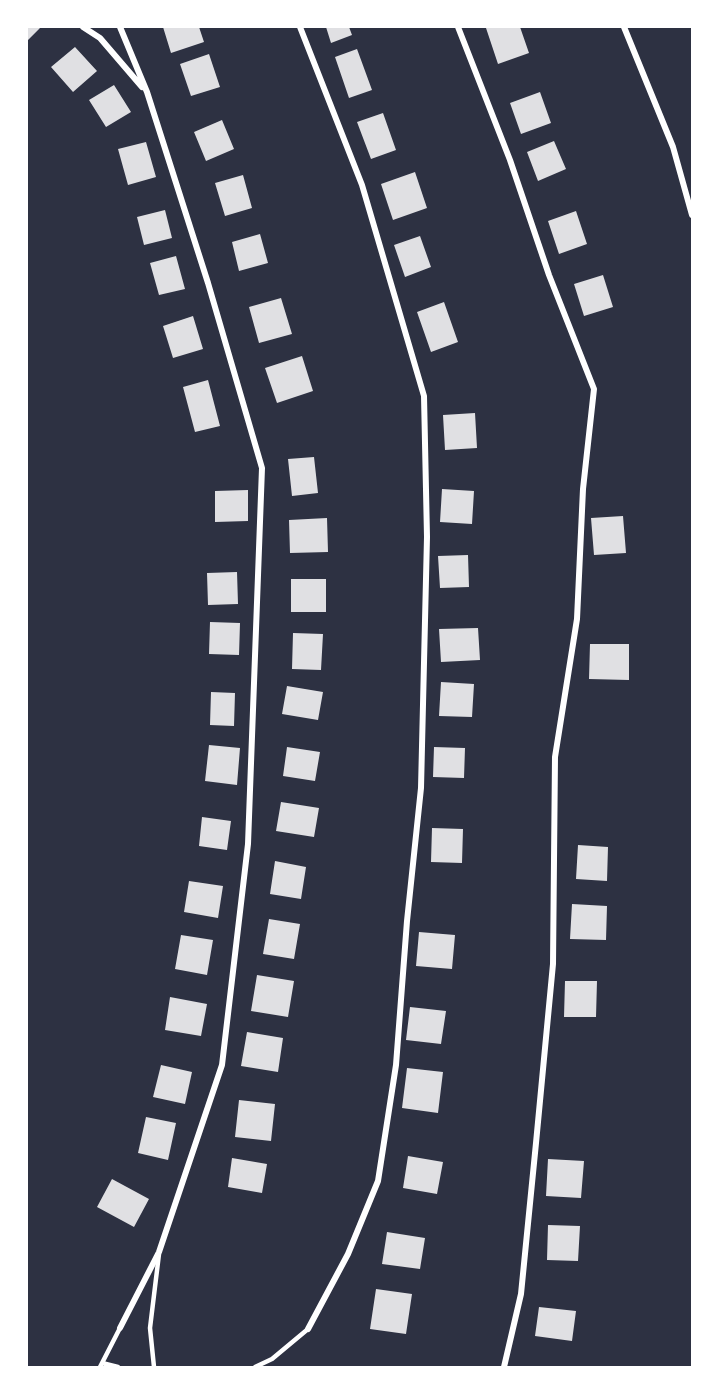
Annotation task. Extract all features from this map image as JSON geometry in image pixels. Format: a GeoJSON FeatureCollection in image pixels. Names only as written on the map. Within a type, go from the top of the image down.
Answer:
{"type":"FeatureCollection","features":[{"type":"Feature","properties":{"kind":"street"},"geometry":{"type":"LineString","coordinates":[[83,27],[100,38],[147,92]]}},
{"type":"Feature","properties":{"kind":"street"},"geometry":{"type":"LineString","coordinates":[[120,27],[147,92],[208,283],[262,468],[248,844],[222,1065],[159,1252],[120,1328]]}},
{"type":"Feature","properties":{"kind":"street"},"geometry":{"type":"LineString","coordinates":[[300,27],[362,185],[424,396],[427,537],[421,788],[394,1077],[378,1181],[348,1254],[308,1329]]}},
{"type":"Feature","properties":{"kind":"street"},"geometry":{"type":"LineString","coordinates":[[458,27],[510,160],[549,275],[594,389],[583,489],[578,620],[555,758],[553,964],[537,1143],[520,1294],[504,1367]]}},
{"type":"Feature","properties":{"kind":"street"},"geometry":{"type":"LineString","coordinates":[[624,27],[673,147],[692,215]]}},
{"type":"Feature","properties":{"kind":"lane"},"geometry":{"type":"LineString","coordinates":[[154,1367],[150,1328],[159,1252]]}},
{"type":"Feature","properties":{"kind":"lane"},"geometry":{"type":"LineString","coordinates":[[118,1367],[101,1365],[120,1328]]}},
{"type":"Feature","properties":{"kind":"lane"},"geometry":{"type":"LineString","coordinates":[[255,1367],[272,1359],[308,1329]]}},
{"type":"Feature","properties":{"kind":"building"},"geometry":{"type":"Polygon","coordinates":[[[27,27],[40,28],[27,41],[27,27]]]}},
{"type":"Feature","properties":{"kind":"building"},"geometry":{"type":"Polygon","coordinates":[[[163,27],[199,27],[204,42],[171,53],[163,27]]]}},
{"type":"Feature","properties":{"kind":"building"},"geometry":{"type":"Polygon","coordinates":[[[326,27],[349,27],[352,35],[331,43],[326,27]]]}},
{"type":"Feature","properties":{"kind":"building"},"geometry":{"type":"Polygon","coordinates":[[[520,27],[529,53],[498,64],[486,28],[520,27]]]}},
{"type":"Feature","properties":{"kind":"building"},"geometry":{"type":"Polygon","coordinates":[[[75,47],[97,71],[73,92],[51,67],[75,47]]]}},
{"type":"Feature","properties":{"kind":"building"},"geometry":{"type":"Polygon","coordinates":[[[357,49],[372,90],[349,98],[335,57],[357,49]]]}},
{"type":"Feature","properties":{"kind":"building"},"geometry":{"type":"Polygon","coordinates":[[[209,54],[220,87],[191,96],[180,64],[209,54]]]}},
{"type":"Feature","properties":{"kind":"building"},"geometry":{"type":"Polygon","coordinates":[[[114,85],[131,112],[106,127],[89,100],[114,85]]]}},
{"type":"Feature","properties":{"kind":"building"},"geometry":{"type":"Polygon","coordinates":[[[540,92],[551,123],[521,134],[510,103],[540,92]]]}},
{"type":"Feature","properties":{"kind":"building"},"geometry":{"type":"Polygon","coordinates":[[[383,113],[396,150],[371,159],[357,122],[383,113]]]}},
{"type":"Feature","properties":{"kind":"building"},"geometry":{"type":"Polygon","coordinates":[[[222,120],[234,149],[206,161],[194,132],[222,120]]]}},
{"type":"Feature","properties":{"kind":"building"},"geometry":{"type":"Polygon","coordinates":[[[554,141],[566,169],[538,181],[527,152],[554,141]]]}},
{"type":"Feature","properties":{"kind":"building"},"geometry":{"type":"Polygon","coordinates":[[[146,142],[156,177],[128,185],[118,149],[146,142]]]}},
{"type":"Feature","properties":{"kind":"building"},"geometry":{"type":"Polygon","coordinates":[[[415,172],[427,208],[393,220],[381,184],[415,172]]]}},
{"type":"Feature","properties":{"kind":"building"},"geometry":{"type":"Polygon","coordinates":[[[243,175],[252,208],[225,216],[215,183],[243,175]]]}},
{"type":"Feature","properties":{"kind":"building"},"geometry":{"type":"Polygon","coordinates":[[[165,210],[172,238],[144,245],[137,217],[165,210]]]}},
{"type":"Feature","properties":{"kind":"building"},"geometry":{"type":"Polygon","coordinates":[[[576,211],[587,244],[559,254],[548,221],[576,211]]]}},
{"type":"Feature","properties":{"kind":"building"},"geometry":{"type":"Polygon","coordinates":[[[260,234],[268,263],[239,271],[232,242],[260,234]]]}},
{"type":"Feature","properties":{"kind":"building"},"geometry":{"type":"Polygon","coordinates":[[[420,236],[431,267],[405,277],[394,245],[420,236]]]}},
{"type":"Feature","properties":{"kind":"building"},"geometry":{"type":"Polygon","coordinates":[[[176,256],[185,289],[159,295],[150,263],[176,256]]]}},
{"type":"Feature","properties":{"kind":"building"},"geometry":{"type":"Polygon","coordinates":[[[603,275],[613,307],[584,316],[574,284],[603,275]]]}},
{"type":"Feature","properties":{"kind":"building"},"geometry":{"type":"Polygon","coordinates":[[[281,298],[292,334],[259,343],[249,307],[281,298]]]}},
{"type":"Feature","properties":{"kind":"building"},"geometry":{"type":"Polygon","coordinates":[[[444,302],[458,342],[431,352],[417,312],[444,302]]]}},
{"type":"Feature","properties":{"kind":"building"},"geometry":{"type":"Polygon","coordinates":[[[193,316],[203,349],[173,358],[163,326],[193,316]]]}},
{"type":"Feature","properties":{"kind":"building"},"geometry":{"type":"Polygon","coordinates":[[[302,356],[313,391],[277,403],[265,368],[302,356]]]}},
{"type":"Feature","properties":{"kind":"building"},"geometry":{"type":"Polygon","coordinates":[[[208,380],[220,426],[195,432],[183,387],[208,380]]]}},
{"type":"Feature","properties":{"kind":"building"},"geometry":{"type":"Polygon","coordinates":[[[475,413],[477,448],[445,450],[443,415],[475,413]]]}},
{"type":"Feature","properties":{"kind":"building"},"geometry":{"type":"Polygon","coordinates":[[[314,457],[318,493],[292,496],[288,459],[314,457]]]}},
{"type":"Feature","properties":{"kind":"building"},"geometry":{"type":"Polygon","coordinates":[[[442,489],[474,491],[472,524],[440,522],[442,489]]]}},
{"type":"Feature","properties":{"kind":"building"},"geometry":{"type":"Polygon","coordinates":[[[248,490],[248,521],[215,522],[215,491],[248,490]]]}},
{"type":"Feature","properties":{"kind":"building"},"geometry":{"type":"Polygon","coordinates":[[[623,516],[626,553],[594,555],[591,518],[623,516]]]}},
{"type":"Feature","properties":{"kind":"building"},"geometry":{"type":"Polygon","coordinates":[[[327,518],[328,552],[290,553],[289,520],[327,518]]]}},
{"type":"Feature","properties":{"kind":"building"},"geometry":{"type":"Polygon","coordinates":[[[468,555],[469,587],[440,588],[438,556],[468,555]]]}},
{"type":"Feature","properties":{"kind":"building"},"geometry":{"type":"Polygon","coordinates":[[[237,572],[238,604],[208,605],[207,573],[237,572]]]}},
{"type":"Feature","properties":{"kind":"building"},"geometry":{"type":"Polygon","coordinates":[[[291,579],[326,579],[326,612],[291,612],[291,579]]]}},
{"type":"Feature","properties":{"kind":"building"},"geometry":{"type":"Polygon","coordinates":[[[210,622],[240,623],[239,655],[209,654],[210,622]]]}},
{"type":"Feature","properties":{"kind":"building"},"geometry":{"type":"Polygon","coordinates":[[[478,628],[480,660],[441,662],[439,629],[478,628]]]}},
{"type":"Feature","properties":{"kind":"building"},"geometry":{"type":"Polygon","coordinates":[[[293,633],[323,634],[321,670],[292,669],[293,633]]]}},
{"type":"Feature","properties":{"kind":"building"},"geometry":{"type":"Polygon","coordinates":[[[590,644],[629,644],[629,680],[589,679],[590,644]]]}},
{"type":"Feature","properties":{"kind":"building"},"geometry":{"type":"Polygon","coordinates":[[[441,682],[474,684],[472,717],[439,716],[441,682]]]}},
{"type":"Feature","properties":{"kind":"building"},"geometry":{"type":"Polygon","coordinates":[[[287,686],[323,692],[318,720],[282,714],[287,686]]]}},
{"type":"Feature","properties":{"kind":"building"},"geometry":{"type":"Polygon","coordinates":[[[211,692],[235,693],[234,726],[210,725],[211,692]]]}},
{"type":"Feature","properties":{"kind":"building"},"geometry":{"type":"Polygon","coordinates":[[[209,745],[240,748],[237,785],[205,781],[209,745]]]}},
{"type":"Feature","properties":{"kind":"building"},"geometry":{"type":"Polygon","coordinates":[[[287,747],[320,752],[315,781],[283,776],[287,747]]]}},
{"type":"Feature","properties":{"kind":"building"},"geometry":{"type":"Polygon","coordinates":[[[434,747],[465,748],[464,778],[433,777],[434,747]]]}},
{"type":"Feature","properties":{"kind":"building"},"geometry":{"type":"Polygon","coordinates":[[[281,802],[319,808],[314,837],[276,831],[281,802]]]}},
{"type":"Feature","properties":{"kind":"building"},"geometry":{"type":"Polygon","coordinates":[[[202,817],[231,821],[227,850],[199,846],[202,817]]]}},
{"type":"Feature","properties":{"kind":"building"},"geometry":{"type":"Polygon","coordinates":[[[432,828],[463,829],[462,863],[431,862],[432,828]]]}},
{"type":"Feature","properties":{"kind":"building"},"geometry":{"type":"Polygon","coordinates":[[[578,845],[608,847],[607,881],[576,879],[578,845]]]}},
{"type":"Feature","properties":{"kind":"building"},"geometry":{"type":"Polygon","coordinates":[[[275,861],[306,867],[301,899],[270,894],[275,861]]]}},
{"type":"Feature","properties":{"kind":"building"},"geometry":{"type":"Polygon","coordinates":[[[189,881],[223,886],[218,918],[184,912],[189,881]]]}},
{"type":"Feature","properties":{"kind":"building"},"geometry":{"type":"Polygon","coordinates":[[[572,904],[607,906],[606,940],[570,939],[572,904]]]}},
{"type":"Feature","properties":{"kind":"building"},"geometry":{"type":"Polygon","coordinates":[[[269,919],[300,924],[294,959],[263,954],[269,919]]]}},
{"type":"Feature","properties":{"kind":"building"},"geometry":{"type":"Polygon","coordinates":[[[419,932],[455,935],[452,969],[416,966],[419,932]]]}},
{"type":"Feature","properties":{"kind":"building"},"geometry":{"type":"Polygon","coordinates":[[[181,935],[213,940],[207,975],[175,969],[181,935]]]}},
{"type":"Feature","properties":{"kind":"building"},"geometry":{"type":"Polygon","coordinates":[[[257,975],[294,981],[288,1017],[251,1011],[257,975]]]}},
{"type":"Feature","properties":{"kind":"building"},"geometry":{"type":"Polygon","coordinates":[[[565,981],[597,981],[596,1017],[564,1017],[565,981]]]}},
{"type":"Feature","properties":{"kind":"building"},"geometry":{"type":"Polygon","coordinates":[[[170,997],[207,1004],[201,1036],[165,1030],[170,997]]]}},
{"type":"Feature","properties":{"kind":"building"},"geometry":{"type":"Polygon","coordinates":[[[410,1007],[446,1011],[441,1044],[406,1040],[410,1007]]]}},
{"type":"Feature","properties":{"kind":"building"},"geometry":{"type":"Polygon","coordinates":[[[247,1032],[283,1038],[278,1072],[241,1066],[247,1032]]]}},
{"type":"Feature","properties":{"kind":"building"},"geometry":{"type":"Polygon","coordinates":[[[161,1065],[192,1072],[185,1104],[153,1097],[161,1065]]]}},
{"type":"Feature","properties":{"kind":"building"},"geometry":{"type":"Polygon","coordinates":[[[407,1068],[443,1072],[438,1113],[402,1108],[407,1068]]]}},
{"type":"Feature","properties":{"kind":"building"},"geometry":{"type":"Polygon","coordinates":[[[239,1100],[275,1104],[271,1141],[235,1137],[239,1100]]]}},
{"type":"Feature","properties":{"kind":"building"},"geometry":{"type":"Polygon","coordinates":[[[146,1117],[176,1123],[168,1160],[138,1153],[146,1117]]]}},
{"type":"Feature","properties":{"kind":"building"},"geometry":{"type":"Polygon","coordinates":[[[408,1156],[443,1162],[437,1194],[403,1188],[408,1156]]]}},
{"type":"Feature","properties":{"kind":"building"},"geometry":{"type":"Polygon","coordinates":[[[232,1158],[267,1164],[262,1193],[228,1187],[232,1158]]]}},
{"type":"Feature","properties":{"kind":"building"},"geometry":{"type":"Polygon","coordinates":[[[548,1159],[584,1161],[581,1198],[546,1196],[548,1159]]]}},
{"type":"Feature","properties":{"kind":"building"},"geometry":{"type":"Polygon","coordinates":[[[112,1179],[149,1199],[134,1227],[97,1207],[112,1179]]]}},
{"type":"Feature","properties":{"kind":"building"},"geometry":{"type":"Polygon","coordinates":[[[548,1225],[580,1226],[578,1261],[547,1260],[548,1225]]]}},
{"type":"Feature","properties":{"kind":"building"},"geometry":{"type":"Polygon","coordinates":[[[387,1232],[425,1238],[420,1269],[382,1264],[387,1232]]]}},
{"type":"Feature","properties":{"kind":"building"},"geometry":{"type":"Polygon","coordinates":[[[376,1289],[412,1294],[406,1334],[370,1329],[376,1289]]]}},
{"type":"Feature","properties":{"kind":"building"},"geometry":{"type":"Polygon","coordinates":[[[539,1307],[576,1311],[572,1341],[535,1336],[539,1307]]]}}]}
